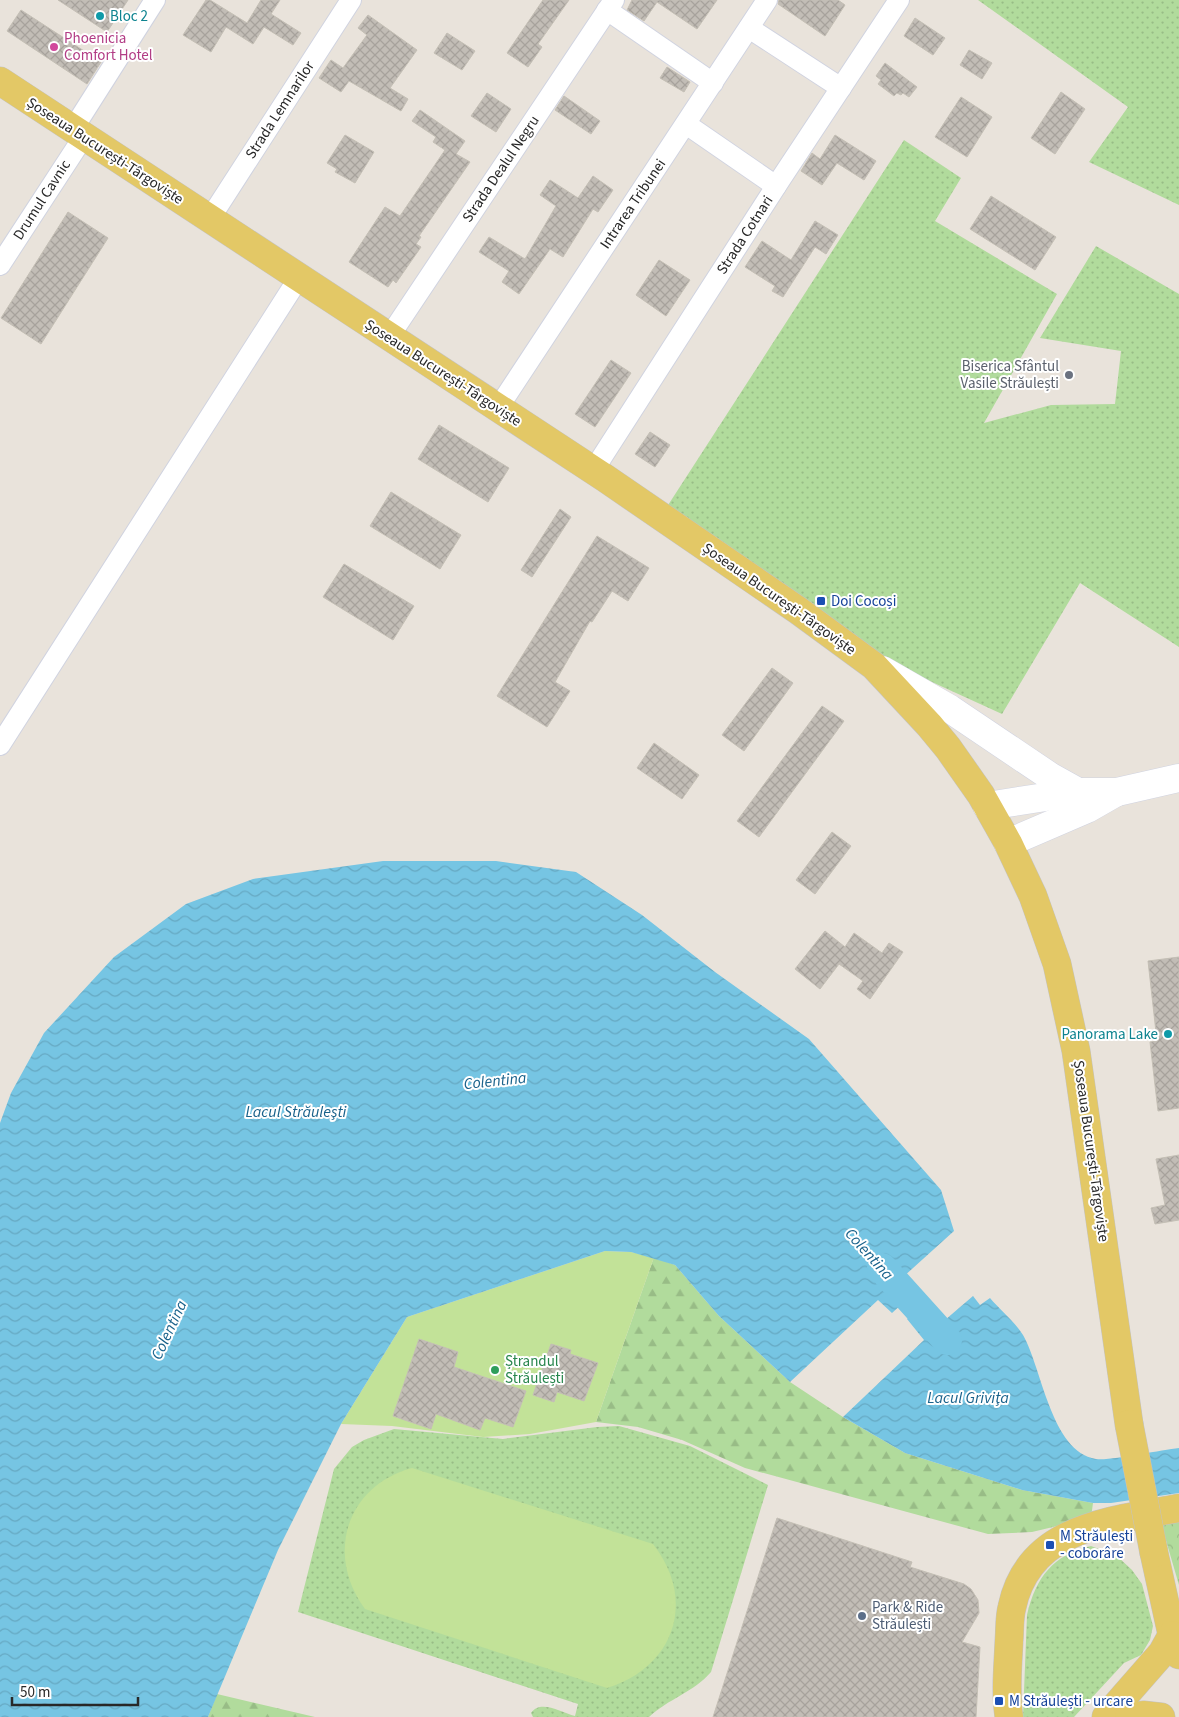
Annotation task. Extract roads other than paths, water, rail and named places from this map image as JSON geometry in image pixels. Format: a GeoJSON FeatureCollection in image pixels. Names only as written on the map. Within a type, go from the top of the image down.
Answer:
{"type":"FeatureCollection","features":[{"type":"Feature","properties":{"kind":"main road","name":"Șoseaua București-Târgoviște"},"geometry":{"type":"LineString","coordinates":[[0,81],[298,279],[593,471],[799,611],[874,666],[905,697],[943,742],[987,806],[1008,843],[1045,927],[1068,1006],[1106,1252],[1129,1424],[1160,1581],[1177,1638]]}},
{"type":"Feature","properties":{"kind":"main road"},"geometry":{"type":"LineString","coordinates":[[874,666],[950,709],[1052,777],[1078,792]]}},
{"type":"Feature","properties":{"kind":"main road"},"geometry":{"type":"LineString","coordinates":[[987,806],[1078,792],[1117,792],[1179,778]]}},
{"type":"Feature","properties":{"kind":"main road"},"geometry":{"type":"LineString","coordinates":[[1008,843],[1088,809],[1117,792]]}},
{"type":"Feature","properties":{"kind":"main road"},"geometry":{"type":"LineString","coordinates":[[1009,1717],[1006,1700],[1011,1608],[1019,1583],[1034,1560],[1050,1545],[1088,1527],[1179,1508]]}},
{"type":"Feature","properties":{"kind":"main road"},"geometry":{"type":"LineString","coordinates":[[1106,1717],[1162,1652],[1177,1638]]}},
{"type":"Feature","properties":{"kind":"main road"},"geometry":{"type":"LineString","coordinates":[[1128,1717],[1143,1715],[1161,1717]]}},
{"type":"Feature","properties":{"kind":"street","name":"Drumul Cavnic"},"geometry":{"type":"LineString","coordinates":[[0,264],[155,0]]}},
{"type":"Feature","properties":{"kind":"street","name":"Strada Lemnarilor"},"geometry":{"type":"LineString","coordinates":[[209,220],[351,0]]}},
{"type":"Feature","properties":{"kind":"street","name":"Intrarea Tribunei"},"geometry":{"type":"LineString","coordinates":[[498,408],[767,0]]}},
{"type":"Feature","properties":{"kind":"street","name":"Strada Cotnari"},"geometry":{"type":"LineString","coordinates":[[593,471],[776,186],[899,0]]}},
{"type":"Feature","properties":{"kind":"street"},"geometry":{"type":"LineString","coordinates":[[610,5],[713,83]]}},
{"type":"Feature","properties":{"kind":"street","name":"Strada Dealul Negru"},"geometry":{"type":"LineString","coordinates":[[389,337],[610,5]]}},
{"type":"Feature","properties":{"kind":"street"},"geometry":{"type":"LineString","coordinates":[[749,28],[841,88]]}},
{"type":"Feature","properties":{"kind":"street"},"geometry":{"type":"LineString","coordinates":[[686,124],[776,186]]}},
{"type":"Feature","properties":{"kind":"street"},"geometry":{"type":"LineString","coordinates":[[0,745],[298,279]]}},
{"type":"Feature","properties":{"kind":"water","name":"Lacul Străulești"},"geometry":{"type":"Polygon","coordinates":[[[383,861],[496,861],[576,872],[642,915],[715,972],[809,1039],[941,1190],[954,1231],[902,1278],[914,1293],[892,1313],[878,1300],[790,1382],[719,1316],[675,1265],[631,1252],[605,1251],[407,1317],[341,1424],[278,1550],[208,1717],[0,1717],[0,1123],[11,1093],[44,1033],[114,957],[186,904],[253,879],[383,861]]]}},
{"type":"Feature","properties":{"kind":"water","name":"Lacul Grivița"},"geometry":{"type":"Polygon","coordinates":[[[973,1296],[980,1305],[990,1298],[1023,1335],[1050,1407],[1068,1441],[1081,1453],[1096,1459],[1124,1457],[1179,1448],[1179,1493],[1111,1503],[1093,1503],[1022,1490],[905,1453],[843,1417],[924,1340],[907,1319],[928,1300],[945,1320],[973,1296]]]}},
{"type":"Feature","properties":{"kind":"waterway","name":"Colentina"},"geometry":{"type":"LineString","coordinates":[[882,1268],[947,1340]]}},
{"type":"Feature","properties":{"kind":"place","name":"Bloc 2"},"geometry":{"type":"Point","coordinates":[100,16]}},
{"type":"Feature","properties":{"kind":"place","name":"Phoenicia Comfort Hotel"},"geometry":{"type":"Point","coordinates":[54,47]}},
{"type":"Feature","properties":{"kind":"place","name":"Biserica Sfântul Vasile Străulești"},"geometry":{"type":"Point","coordinates":[1069,375]}},
{"type":"Feature","properties":{"kind":"place","name":"Doi Cocoși"},"geometry":{"type":"Point","coordinates":[821,601]}},
{"type":"Feature","properties":{"kind":"place","name":"Panorama Lake"},"geometry":{"type":"Point","coordinates":[1168,1034]}},
{"type":"Feature","properties":{"kind":"place","name":"Ștrandul Străulești"},"geometry":{"type":"Point","coordinates":[495,1370]}},
{"type":"Feature","properties":{"kind":"place","name":"M Străulești - coborâre"},"geometry":{"type":"Point","coordinates":[1050,1545]}},
{"type":"Feature","properties":{"kind":"place","name":"Park & Ride Străulești"},"geometry":{"type":"Point","coordinates":[862,1616]}},
{"type":"Feature","properties":{"kind":"place","name":"M Străulești - urcare"},"geometry":{"type":"Point","coordinates":[999,1701]}}]}
